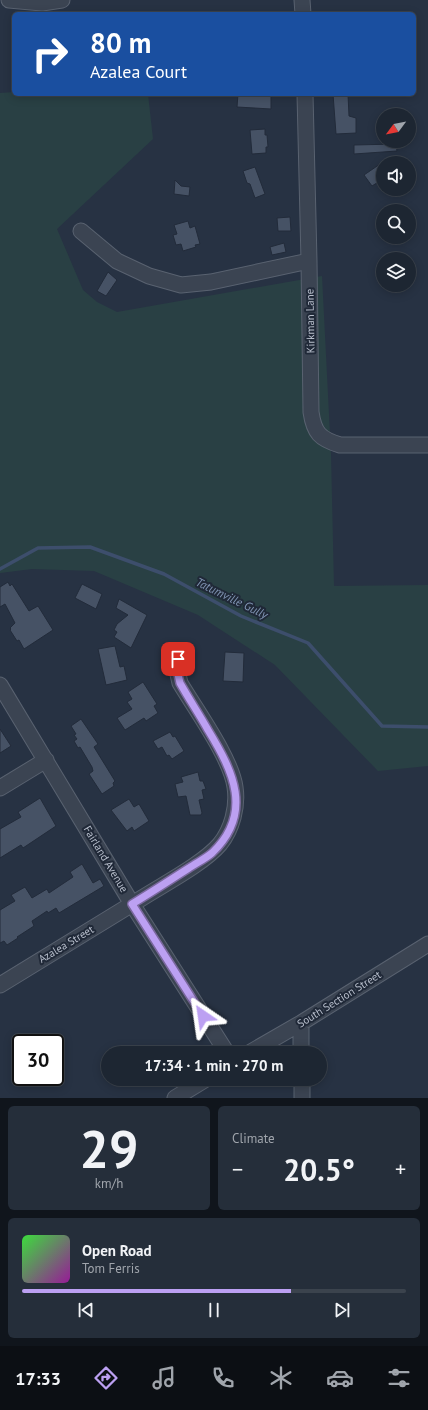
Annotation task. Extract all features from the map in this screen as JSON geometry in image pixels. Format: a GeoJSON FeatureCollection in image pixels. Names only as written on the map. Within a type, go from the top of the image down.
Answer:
{"type":"FeatureCollection","features":[{"type":"Feature","properties":{"kind":"street"},"geometry":{"type":"LineString","coordinates":[[9,0],[42,3],[62,0]]}},
{"type":"Feature","properties":{"kind":"street"},"geometry":{"type":"LineString","coordinates":[[302,0],[303,12]]}},
{"type":"Feature","properties":{"kind":"street","name":"Kirkman Lane"},"geometry":{"type":"LineString","coordinates":[[305,96],[311,412],[314,427],[327,442],[340,445],[428,445]]}},
{"type":"Feature","properties":{"kind":"street"},"geometry":{"type":"LineString","coordinates":[[82,231],[117,261],[148,276],[181,284],[211,282],[309,261]]}},
{"type":"Feature","properties":{"kind":"street","name":"Azalea Street"},"geometry":{"type":"LineString","coordinates":[[0,985],[210,854],[227,834],[235,810],[235,787],[224,756],[180,683],[177,670],[178,659]]}},
{"type":"Feature","properties":{"kind":"street","name":"Fairland Avenue"},"geometry":{"type":"LineString","coordinates":[[0,685],[132,904],[223,1046]]}},
{"type":"Feature","properties":{"kind":"street"},"geometry":{"type":"LineString","coordinates":[[0,788],[46,760]]}},
{"type":"Feature","properties":{"kind":"street","name":"South Section Street"},"geometry":{"type":"LineString","coordinates":[[261,1046],[428,944]]}},
{"type":"Feature","properties":{"kind":"street"},"geometry":{"type":"LineString","coordinates":[[301,1023],[301,1046]]}},
{"type":"Feature","properties":{"kind":"street"},"geometry":{"type":"LineString","coordinates":[[175,1098],[195,1086]]}},
{"type":"Feature","properties":{"kind":"street"},"geometry":{"type":"LineString","coordinates":[[302,1086],[302,1098]]}},
{"type":"Feature","properties":{"kind":"green space"},"geometry":{"type":"Polygon","coordinates":[[[12,92],[12,96],[148,96],[153,139],[57,229],[83,290],[97,302],[117,312],[322,276],[331,454],[334,586],[428,585],[428,766],[378,771],[275,665],[198,615],[94,571],[32,569],[0,573],[0,93],[12,92]]]}},
{"type":"Feature","properties":{"kind":"building"},"geometry":{"type":"Polygon","coordinates":[[[238,96],[271,96],[271,109],[237,107],[238,96]]]}},
{"type":"Feature","properties":{"kind":"building"},"geometry":{"type":"Polygon","coordinates":[[[333,96],[348,96],[349,116],[356,118],[356,133],[336,134],[333,96]]]}},
{"type":"Feature","properties":{"kind":"building"},"geometry":{"type":"Polygon","coordinates":[[[265,129],[268,147],[266,147],[266,153],[252,154],[250,130],[265,129]]]}},
{"type":"Feature","properties":{"kind":"building"},"geometry":{"type":"Polygon","coordinates":[[[376,144],[376,148],[397,148],[397,151],[354,154],[354,145],[376,144]]]}},
{"type":"Feature","properties":{"kind":"building"},"geometry":{"type":"Polygon","coordinates":[[[255,167],[265,194],[255,198],[250,184],[247,183],[243,171],[255,167]]]}},
{"type":"Feature","properties":{"kind":"building"},"geometry":{"type":"Polygon","coordinates":[[[376,167],[376,183],[372,186],[364,175],[376,167]]]}},
{"type":"Feature","properties":{"kind":"building"},"geometry":{"type":"Polygon","coordinates":[[[175,180],[181,186],[190,187],[189,196],[174,194],[175,180]]]}},
{"type":"Feature","properties":{"kind":"building"},"geometry":{"type":"Polygon","coordinates":[[[290,217],[291,231],[278,231],[277,218],[290,217]]]}},
{"type":"Feature","properties":{"kind":"building"},"geometry":{"type":"Polygon","coordinates":[[[188,221],[190,228],[195,226],[200,244],[195,245],[196,247],[183,251],[181,244],[176,245],[173,235],[177,234],[174,225],[188,221]]]}},
{"type":"Feature","properties":{"kind":"building"},"geometry":{"type":"Polygon","coordinates":[[[284,243],[286,252],[272,255],[270,247],[284,243]]]}},
{"type":"Feature","properties":{"kind":"building"},"geometry":{"type":"Polygon","coordinates":[[[108,272],[117,280],[106,296],[97,291],[108,272]]]}},
{"type":"Feature","properties":{"kind":"building"},"geometry":{"type":"Polygon","coordinates":[[[8,582],[10,586],[12,584],[29,611],[38,606],[53,630],[24,649],[19,640],[17,641],[10,630],[15,623],[5,604],[0,607],[0,587],[8,582]]]}},
{"type":"Feature","properties":{"kind":"building"},"geometry":{"type":"Polygon","coordinates":[[[82,584],[102,594],[96,609],[75,598],[82,584]]]}},
{"type":"Feature","properties":{"kind":"building"},"geometry":{"type":"Polygon","coordinates":[[[119,599],[147,615],[131,648],[114,637],[117,632],[114,630],[117,624],[128,615],[116,608],[119,599]]]}},
{"type":"Feature","properties":{"kind":"building"},"geometry":{"type":"Polygon","coordinates":[[[115,646],[120,667],[124,666],[127,680],[106,685],[98,649],[115,646]]]}},
{"type":"Feature","properties":{"kind":"building"},"geometry":{"type":"Polygon","coordinates":[[[225,652],[244,653],[243,682],[223,681],[225,652]]]}},
{"type":"Feature","properties":{"kind":"building"},"geometry":{"type":"Polygon","coordinates":[[[143,682],[157,704],[154,706],[158,713],[146,721],[144,718],[125,730],[117,718],[132,709],[127,702],[132,699],[128,692],[143,682]]]}},
{"type":"Feature","properties":{"kind":"building"},"geometry":{"type":"Polygon","coordinates":[[[81,719],[98,744],[94,747],[115,781],[113,783],[114,786],[102,794],[89,774],[93,771],[92,767],[80,747],[78,748],[74,741],[77,739],[74,735],[76,734],[71,726],[81,719]]]}},
{"type":"Feature","properties":{"kind":"building"},"geometry":{"type":"Polygon","coordinates":[[[0,729],[11,746],[0,753],[0,729]]]}},
{"type":"Feature","properties":{"kind":"building"},"geometry":{"type":"Polygon","coordinates":[[[170,732],[173,737],[175,736],[184,751],[172,759],[169,755],[167,756],[162,747],[158,749],[153,741],[170,732]]]}},
{"type":"Feature","properties":{"kind":"building"},"geometry":{"type":"Polygon","coordinates":[[[198,772],[200,781],[203,781],[206,789],[202,790],[204,799],[199,800],[202,813],[201,815],[190,815],[186,796],[178,797],[175,784],[183,782],[181,777],[198,772]]]}},
{"type":"Feature","properties":{"kind":"building"},"geometry":{"type":"Polygon","coordinates":[[[40,798],[56,826],[23,848],[21,845],[0,858],[0,829],[21,817],[18,812],[40,798]]]}},
{"type":"Feature","properties":{"kind":"building"},"geometry":{"type":"Polygon","coordinates":[[[129,799],[134,807],[139,804],[149,821],[134,831],[132,827],[127,831],[111,810],[129,799]]]}},
{"type":"Feature","properties":{"kind":"building"},"geometry":{"type":"Polygon","coordinates":[[[82,864],[93,883],[100,879],[104,886],[59,913],[56,908],[48,913],[47,911],[32,921],[34,926],[17,937],[18,938],[7,945],[4,941],[0,943],[0,910],[15,901],[11,895],[25,887],[32,898],[47,889],[49,893],[73,877],[70,872],[82,864]]]}},
{"type":"Feature","properties":{"kind":"waterway","name":"Tatumville Gully"},"geometry":{"type":"LineString","coordinates":[[0,569],[38,548],[90,547],[164,574],[241,616],[308,643],[382,726],[428,727]]}},
{"type":"Feature","properties":{"kind":"route"},"geometry":{"type":"LineString","coordinates":[[178,659],[177,670],[180,683],[224,756],[231,773],[235,787],[235,810],[227,834],[210,854],[132,904],[203,1016]]}}]}
